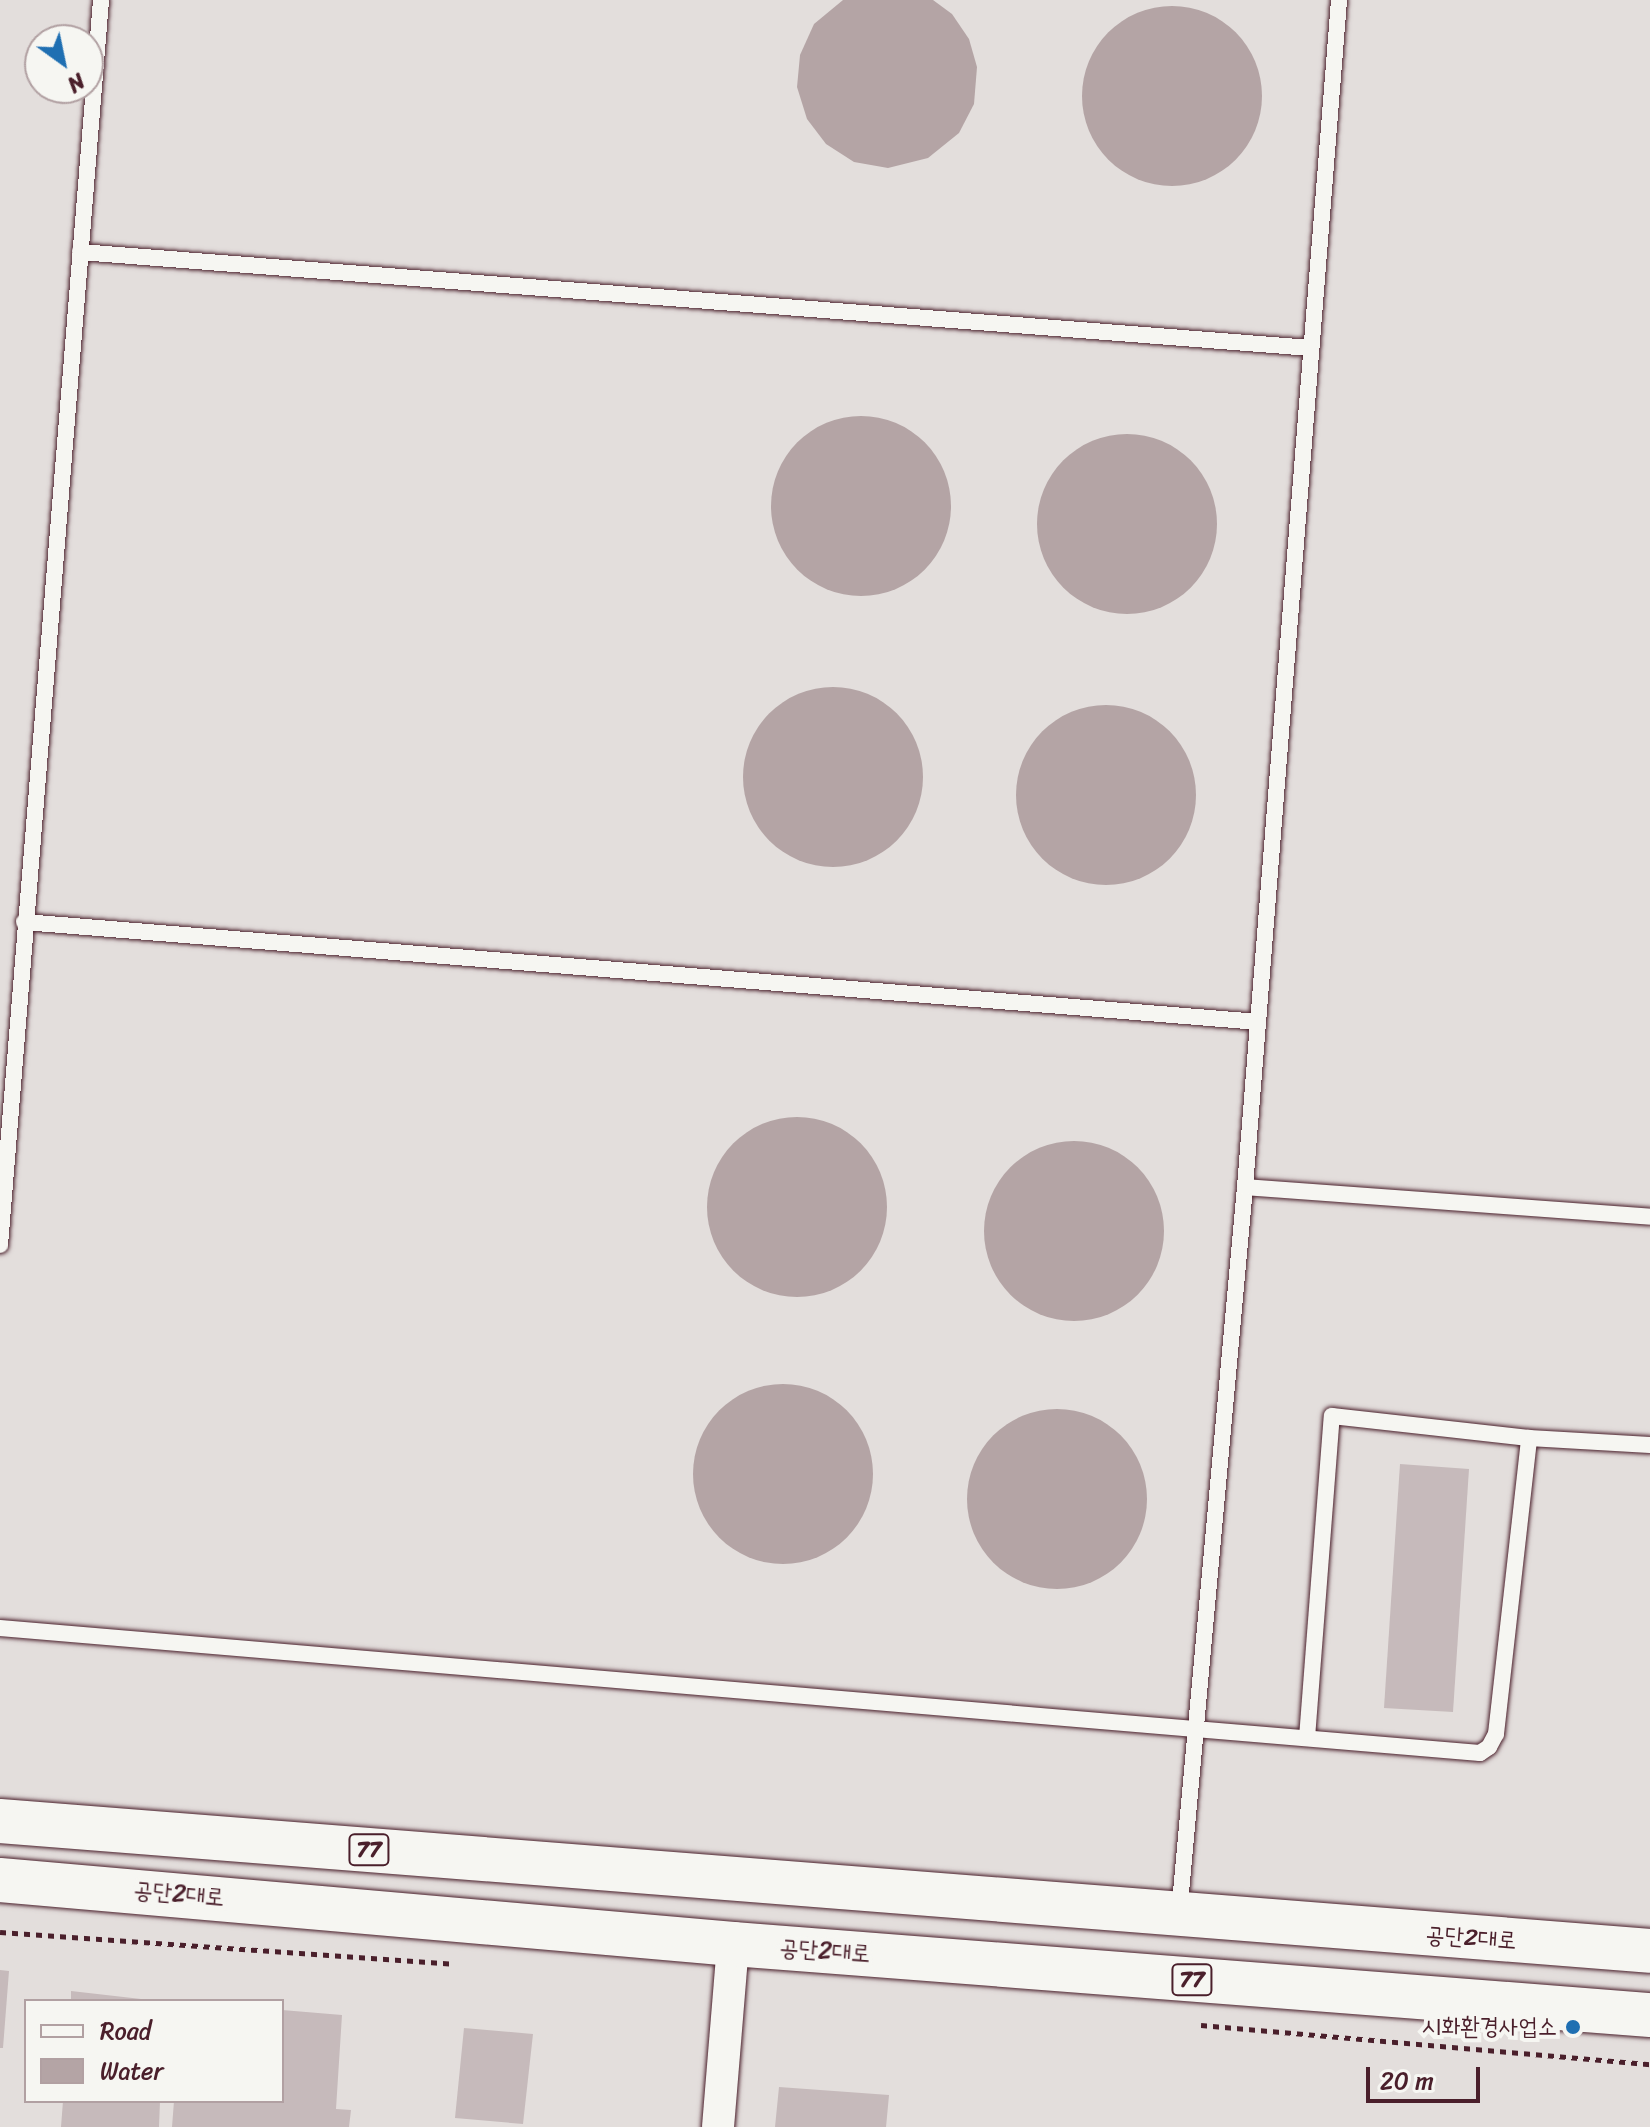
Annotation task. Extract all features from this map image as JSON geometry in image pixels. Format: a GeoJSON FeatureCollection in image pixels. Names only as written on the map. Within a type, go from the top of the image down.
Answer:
{"type":"FeatureCollection","features":[{"type":"Feature","properties":{"kind":"main road","name":"공단2대로"},"geometry":{"type":"LineString","coordinates":[[0,1821],[1650,1951]]}},
{"type":"Feature","properties":{"kind":"main road","name":"공단2대로"},"geometry":{"type":"LineString","coordinates":[[0,1880],[733,1944],[1650,2015]]}},
{"type":"Feature","properties":{"kind":"main road"},"geometry":{"type":"LineString","coordinates":[[733,1944],[738,1880]]}},
{"type":"Feature","properties":{"kind":"street"},"geometry":{"type":"LineString","coordinates":[[718,2127],[733,1944]]}},
{"type":"Feature","properties":{"kind":"lane"},"geometry":{"type":"LineString","coordinates":[[0,1245],[101,0]]}},
{"type":"Feature","properties":{"kind":"lane"},"geometry":{"type":"LineString","coordinates":[[1179,1916],[1245,1187],[1339,0]]}},
{"type":"Feature","properties":{"kind":"lane"},"geometry":{"type":"LineString","coordinates":[[80,252],[1311,348]]}},
{"type":"Feature","properties":{"kind":"lane"},"geometry":{"type":"LineString","coordinates":[[24,922],[1258,1022]]}},
{"type":"Feature","properties":{"kind":"lane"},"geometry":{"type":"LineString","coordinates":[[1245,1187],[1650,1217]]}},
{"type":"Feature","properties":{"kind":"lane"},"geometry":{"type":"LineString","coordinates":[[1307,1738],[1332,1416],[1529,1438],[1650,1445]]}},
{"type":"Feature","properties":{"kind":"lane"},"geometry":{"type":"LineString","coordinates":[[0,1628],[1480,1753],[1489,1747],[1496,1734],[1529,1438]]}},
{"type":"Feature","properties":{"kind":"shaded area"},"geometry":{"type":"Polygon","coordinates":[[[0,0],[1650,0],[1650,2127],[0,2127],[0,0]]]}},
{"type":"Feature","properties":{"kind":"water"},"geometry":{"type":"Polygon","coordinates":[[[843,0],[933,0],[952,14],[969,39],[977,67],[974,104],[959,133],[928,158],[888,168],[854,162],[826,144],[807,119],[797,87],[800,55],[814,24],[843,0]]]}},
{"type":"Feature","properties":{"kind":"water"},"geometry":{"type":"Polygon","coordinates":[[[1172,6],[1190,7],[1207,13],[1236,32],[1255,61],[1261,78],[1261,114],[1255,131],[1236,160],[1207,179],[1190,185],[1172,186],[1154,185],[1137,179],[1108,160],[1089,131],[1083,114],[1082,96],[1083,78],[1089,61],[1108,32],[1137,13],[1154,7],[1172,6]]]}},
{"type":"Feature","properties":{"kind":"water"},"geometry":{"type":"Polygon","coordinates":[[[861,416],[879,417],[896,423],[925,442],[944,471],[950,488],[950,524],[944,541],[925,570],[896,589],[879,595],[861,596],[843,595],[826,589],[797,570],[778,541],[772,524],[771,506],[772,488],[778,471],[797,442],[826,423],[843,417],[861,416]]]}},
{"type":"Feature","properties":{"kind":"water"},"geometry":{"type":"Polygon","coordinates":[[[1127,434],[1162,441],[1191,460],[1210,489],[1217,524],[1210,559],[1191,588],[1162,607],[1127,614],[1092,607],[1063,588],[1044,559],[1037,524],[1044,489],[1063,460],[1092,441],[1127,434]]]}},
{"type":"Feature","properties":{"kind":"water"},"geometry":{"type":"Polygon","coordinates":[[[833,687],[851,688],[868,694],[897,713],[916,742],[922,759],[922,795],[916,812],[897,841],[868,860],[851,866],[833,867],[815,866],[798,860],[769,841],[750,812],[744,795],[743,777],[744,759],[750,742],[769,713],[798,694],[815,688],[833,687]]]}},
{"type":"Feature","properties":{"kind":"water"},"geometry":{"type":"Polygon","coordinates":[[[1106,705],[1141,712],[1170,731],[1189,760],[1196,795],[1189,830],[1170,859],[1141,878],[1106,885],[1071,878],[1042,859],[1023,830],[1016,795],[1023,760],[1042,731],[1071,712],[1106,705]]]}},
{"type":"Feature","properties":{"kind":"water"},"geometry":{"type":"Polygon","coordinates":[[[797,1117],[815,1118],[832,1124],[861,1143],[880,1172],[886,1189],[886,1225],[880,1242],[861,1271],[832,1290],[815,1296],[797,1297],[779,1296],[762,1290],[733,1271],[714,1242],[708,1225],[707,1207],[708,1189],[714,1172],[733,1143],[762,1124],[779,1118],[797,1117]]]}},
{"type":"Feature","properties":{"kind":"water"},"geometry":{"type":"Polygon","coordinates":[[[1074,1141],[1109,1148],[1138,1167],[1157,1196],[1164,1231],[1157,1266],[1138,1295],[1109,1314],[1074,1321],[1039,1314],[1010,1295],[991,1266],[984,1231],[991,1196],[1010,1167],[1039,1148],[1074,1141]]]}},
{"type":"Feature","properties":{"kind":"water"},"geometry":{"type":"Polygon","coordinates":[[[783,1384],[818,1391],[847,1410],[866,1439],[873,1474],[866,1509],[847,1538],[818,1557],[783,1564],[748,1557],[719,1538],[700,1509],[693,1474],[700,1439],[719,1410],[748,1391],[783,1384]]]}},
{"type":"Feature","properties":{"kind":"water"},"geometry":{"type":"Polygon","coordinates":[[[1057,1409],[1092,1416],[1121,1435],[1140,1464],[1147,1499],[1140,1534],[1121,1563],[1092,1582],[1057,1589],[1022,1582],[993,1563],[974,1534],[967,1499],[974,1464],[993,1435],[1022,1416],[1057,1409]]]}},
{"type":"Feature","properties":{"kind":"building"},"geometry":{"type":"Polygon","coordinates":[[[1400,1464],[1469,1469],[1453,1712],[1384,1708],[1400,1464]]]}},
{"type":"Feature","properties":{"kind":"building"},"geometry":{"type":"Polygon","coordinates":[[[0,1970],[9,1971],[3,2048],[0,2048],[0,1970]]]}},
{"type":"Feature","properties":{"kind":"building"},"geometry":{"type":"Polygon","coordinates":[[[71,1991],[141,1999],[71,1999],[71,1991]]]}},
{"type":"Feature","properties":{"kind":"building"},"geometry":{"type":"Polygon","coordinates":[[[284,2010],[342,2015],[336,2109],[351,2110],[349,2127],[172,2127],[174,2103],[284,2103],[284,2010]]]}},
{"type":"Feature","properties":{"kind":"building"},"geometry":{"type":"Polygon","coordinates":[[[464,2028],[533,2034],[523,2124],[455,2118],[464,2028]]]}},
{"type":"Feature","properties":{"kind":"building"},"geometry":{"type":"Polygon","coordinates":[[[779,2087],[889,2095],[886,2127],[775,2127],[779,2087]]]}},
{"type":"Feature","properties":{"kind":"building"},"geometry":{"type":"Polygon","coordinates":[[[63,2103],[160,2103],[159,2127],[61,2127],[63,2103]]]}},
{"type":"Feature","properties":{"kind":"place","name":"시화환경사업소"},"geometry":{"type":"Point","coordinates":[1573,2027]}}]}
